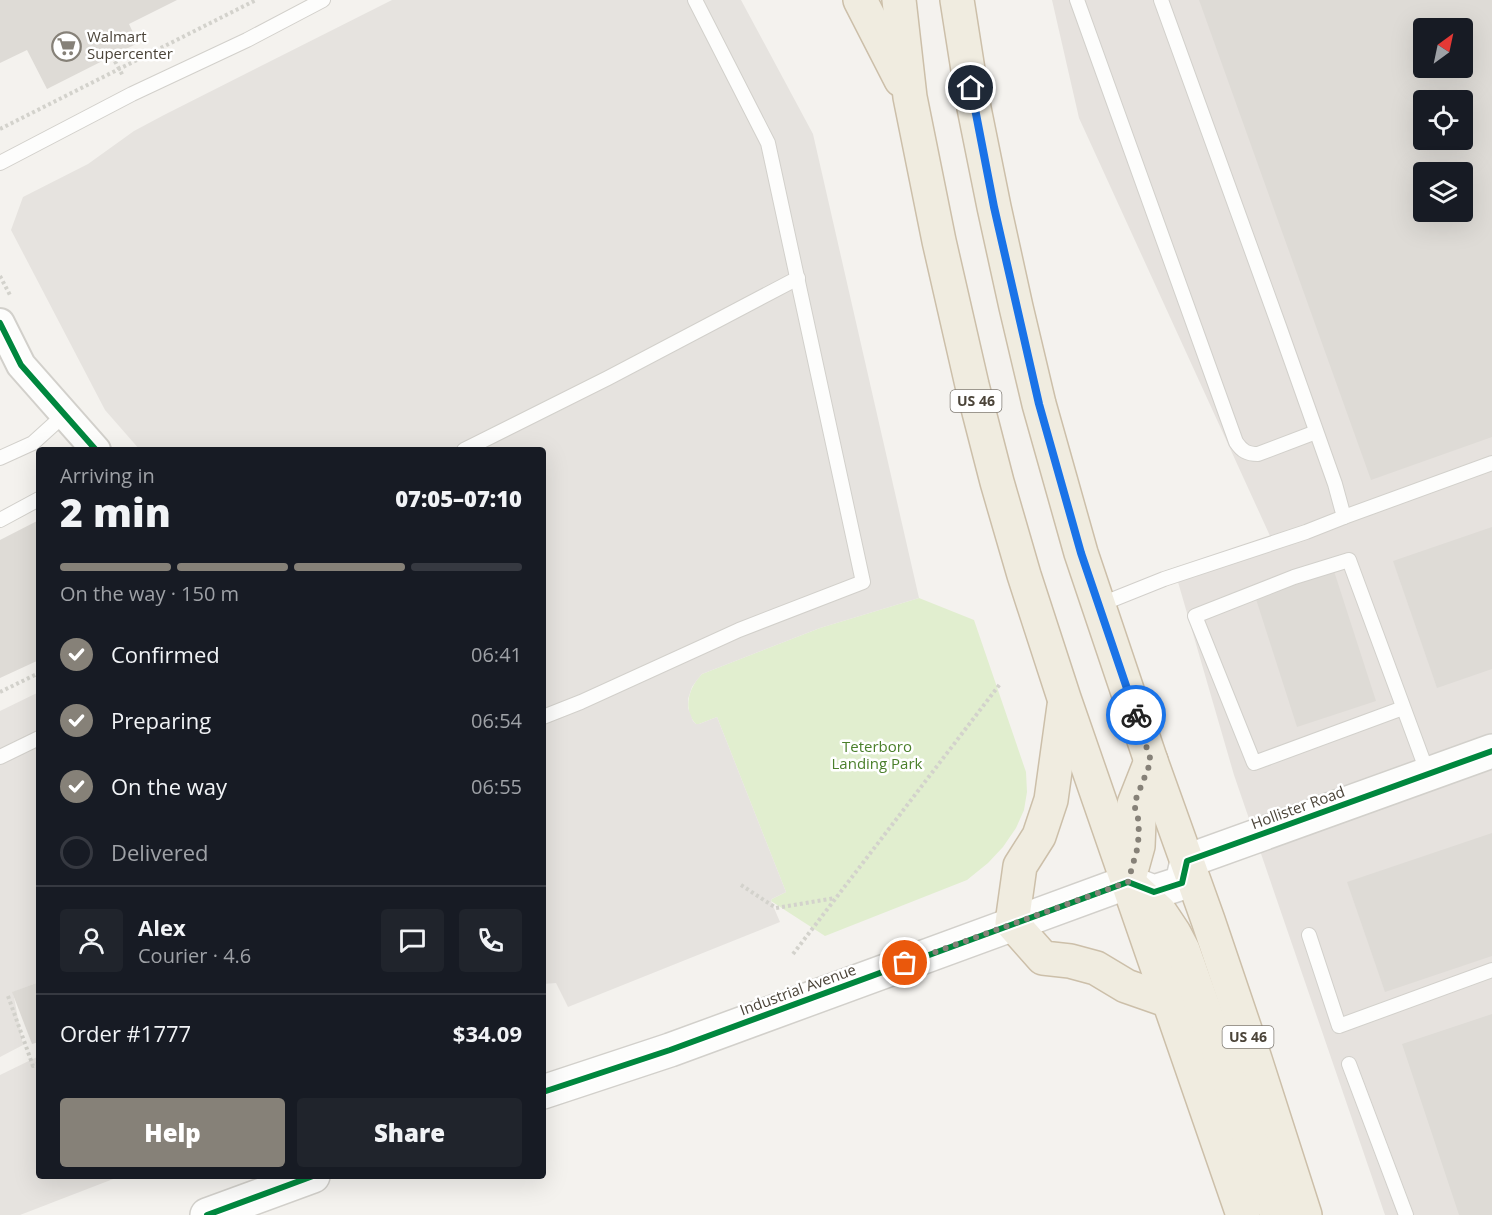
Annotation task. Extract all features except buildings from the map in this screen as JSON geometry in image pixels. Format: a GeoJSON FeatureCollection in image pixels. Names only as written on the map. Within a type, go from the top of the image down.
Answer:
{"type":"FeatureCollection","features":[{"type":"Feature","properties":{"kind":"highway"},"geometry":{"type":"LineString","coordinates":[[860,0],[910,97]]}},
{"type":"Feature","properties":{"kind":"highway","name":"US 46"},"geometry":{"type":"LineString","coordinates":[[899,0],[910,97],[939,241],[997,482],[1064,698],[1243,1215]]}},
{"type":"Feature","properties":{"kind":"highway","name":"US 46"},"geometry":{"type":"LineString","coordinates":[[957,0],[974,108],[1016,307],[1039,404],[1081,553],[1254,1056],[1305,1215]]}},
{"type":"Feature","properties":{"kind":"highway"},"geometry":{"type":"LineString","coordinates":[[1064,698],[1051,800],[1039,836],[1020,866],[1012,923],[1043,958],[1070,961],[1096,968],[1126,986],[1169,1001]]}},
{"type":"Feature","properties":{"kind":"highway"},"geometry":{"type":"LineString","coordinates":[[1151,761],[1134,804],[1139,822],[1138,846],[1128,882],[1160,912],[1184,950],[1277,1215]]}},
{"type":"Feature","properties":{"kind":"street"},"geometry":{"type":"LineString","coordinates":[[0,323],[21,365],[93,447]]}},
{"type":"Feature","properties":{"kind":"street","name":"Hollister Road"},"geometry":{"type":"LineString","coordinates":[[1187,861],[1492,751]]}},
{"type":"Feature","properties":{"kind":"street"},"geometry":{"type":"LineString","coordinates":[[1128,882],[1154,892],[1182,882],[1187,861]]}},
{"type":"Feature","properties":{"kind":"street","name":"Industrial Avenue"},"geometry":{"type":"LineString","coordinates":[[546,1091],[670,1050],[1128,882]]}},
{"type":"Feature","properties":{"kind":"street"},"geometry":{"type":"LineString","coordinates":[[207,1215],[306,1179]]}},
{"type":"Feature","properties":{"kind":"lane"},"geometry":{"type":"LineString","coordinates":[[0,163],[132,94],[247,40],[322,0]]}},
{"type":"Feature","properties":{"kind":"lane"},"geometry":{"type":"LineString","coordinates":[[546,716],[739,630],[863,582],[768,143],[695,0]]}},
{"type":"Feature","properties":{"kind":"lane"},"geometry":{"type":"LineString","coordinates":[[1077,0],[1236,442],[1241,449],[1250,454],[1258,454],[1316,432]]}},
{"type":"Feature","properties":{"kind":"lane"},"geometry":{"type":"LineString","coordinates":[[1161,0],[1335,484],[1344,517]]}},
{"type":"Feature","properties":{"kind":"lane"},"geometry":{"type":"LineString","coordinates":[[470,447],[608,378],[798,278]]}},
{"type":"Feature","properties":{"kind":"lane"},"geometry":{"type":"LineString","coordinates":[[0,458],[33,443],[65,414]]}},
{"type":"Feature","properties":{"kind":"lane"},"geometry":{"type":"LineString","coordinates":[[1099,605],[1164,579],[1306,532],[1492,463]]}},
{"type":"Feature","properties":{"kind":"lane"},"geometry":{"type":"LineString","coordinates":[[0,520],[36,501]]}},
{"type":"Feature","properties":{"kind":"lane"},"geometry":{"type":"LineString","coordinates":[[1403,708],[1254,763],[1195,616],[1294,577],[1349,560],[1428,774]]}},
{"type":"Feature","properties":{"kind":"lane"},"geometry":{"type":"LineString","coordinates":[[0,757],[36,739]]}},
{"type":"Feature","properties":{"kind":"lane"},"geometry":{"type":"LineString","coordinates":[[1309,935],[1339,1026],[1492,970]]}},
{"type":"Feature","properties":{"kind":"lane"},"geometry":{"type":"LineString","coordinates":[[1349,1064],[1406,1215]]}},
{"type":"Feature","properties":{"kind":"path"},"geometry":{"type":"LineString","coordinates":[[0,129],[256,0]]}},
{"type":"Feature","properties":{"kind":"path"},"geometry":{"type":"LineString","coordinates":[[0,692],[36,674]]}},
{"type":"Feature","properties":{"kind":"path"},"geometry":{"type":"LineString","coordinates":[[793,954],[1000,684]]}},
{"type":"Feature","properties":{"kind":"path"},"geometry":{"type":"LineString","coordinates":[[741,885],[776,908],[836,898]]}},
{"type":"Feature","properties":{"kind":"path"},"geometry":{"type":"LineString","coordinates":[[8,996],[33,1066],[36,1064]]}},
{"type":"Feature","properties":{"kind":"shaded area"},"geometry":{"type":"Polygon","coordinates":[[[392,0],[741,0],[813,134],[919,598],[820,628],[702,674],[692,687],[688,708],[693,721],[699,724],[717,717],[786,892],[771,901],[780,922],[568,1007],[556,983],[546,984],[546,447],[137,447],[105,410],[11,230],[23,197],[88,164],[134,131],[392,0]]]}},
{"type":"Feature","properties":{"kind":"shaded area"},"geometry":{"type":"Polygon","coordinates":[[[1052,0],[1492,0],[1492,1215],[1385,1215],[1234,775],[1178,582],[1276,549],[1079,118],[1052,0]]]}},
{"type":"Feature","properties":{"kind":"shaded area"},"geometry":{"type":"Polygon","coordinates":[[[36,693],[36,983],[13,992],[23,1045],[0,1057],[0,711],[36,693]]]}},
{"type":"Feature","properties":{"kind":"shaded area"},"geometry":{"type":"Polygon","coordinates":[[[36,1057],[36,1179],[113,1179],[20,1215],[0,1215],[0,1075],[36,1057]]]}},
{"type":"Feature","properties":{"kind":"green space","name":"Teterboro Landing Park"},"geometry":{"type":"Polygon","coordinates":[[[919,598],[974,620],[1026,772],[1027,792],[1024,810],[1016,828],[1003,847],[967,880],[825,936],[771,901],[786,892],[717,717],[696,724],[689,712],[689,698],[697,679],[702,674],[820,628],[919,598]]]}},
{"type":"Feature","properties":{"kind":"cycle path"},"geometry":{"type":"LineString","coordinates":[[0,323],[21,365],[93,447]]}},
{"type":"Feature","properties":{"kind":"cycle path"},"geometry":{"type":"LineString","coordinates":[[546,1091],[670,1050],[1128,882],[1154,892],[1182,883],[1187,861],[1492,751]]}},
{"type":"Feature","properties":{"kind":"cycle path"},"geometry":{"type":"LineString","coordinates":[[207,1215],[305,1179]]}},
{"type":"Feature","properties":{"kind":"way so far"},"geometry":{"type":"LineString","coordinates":[[905,963],[1128,882],[1138,846],[1139,822],[1134,804],[1151,761],[1136,715]]}},
{"type":"Feature","properties":{"kind":"place","name":"Walmart Supercenter"},"geometry":{"type":"Point","coordinates":[66,46]}},
{"type":"Feature","properties":{"kind":"route"},"geometry":{"type":"LineString","coordinates":[[971,88],[994,207],[1039,404],[1081,553],[1136,715]]}}]}
